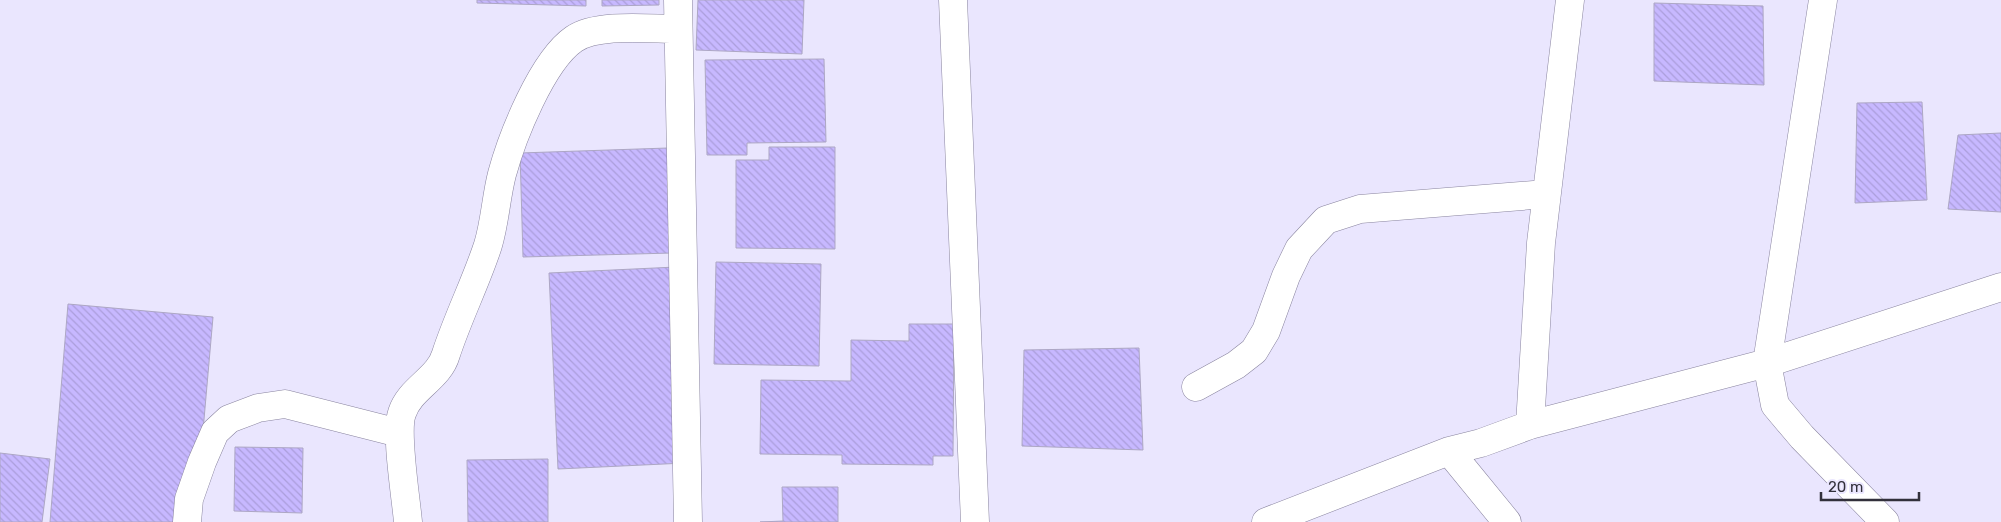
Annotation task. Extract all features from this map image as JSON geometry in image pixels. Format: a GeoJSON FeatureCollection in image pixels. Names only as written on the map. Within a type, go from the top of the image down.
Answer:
{"type":"FeatureCollection","features":[{"type":"Feature","properties":{"kind":"street"},"geometry":{"type":"LineString","coordinates":[[678,0],[688,522]]}},
{"type":"Feature","properties":{"kind":"street"},"geometry":{"type":"LineString","coordinates":[[953,0],[975,522]]}},
{"type":"Feature","properties":{"kind":"street"},"geometry":{"type":"LineString","coordinates":[[1530,425],[1541,243],[1570,0]]}},
{"type":"Feature","properties":{"kind":"street"},"geometry":{"type":"LineString","coordinates":[[1823,0],[1767,363],[1775,405],[1802,437],[1885,522]]}},
{"type":"Feature","properties":{"kind":"street"},"geometry":{"type":"LineString","coordinates":[[408,522],[400,434],[401,414],[408,398],[442,367],[489,242],[502,174],[529,102],[552,60],[575,39],[601,30],[678,29]]}},
{"type":"Feature","properties":{"kind":"street"},"geometry":{"type":"LineString","coordinates":[[1196,387],[1236,365],[1254,351],[1266,331],[1286,276],[1299,249],[1326,220],[1360,209],[1546,194]]}},
{"type":"Feature","properties":{"kind":"street"},"geometry":{"type":"LineString","coordinates":[[1266,522],[1449,451],[1481,443],[1530,425],[1767,363],[2001,287]]}},
{"type":"Feature","properties":{"kind":"street"},"geometry":{"type":"LineString","coordinates":[[187,522],[189,499],[202,462],[215,432],[229,419],[258,408],[285,404],[400,434]]}},
{"type":"Feature","properties":{"kind":"street"},"geometry":{"type":"LineString","coordinates":[[1449,451],[1507,522]]}},
{"type":"Feature","properties":{"kind":"building"},"geometry":{"type":"Polygon","coordinates":[[[477,0],[586,0],[586,6],[477,3],[477,0]]]}},
{"type":"Feature","properties":{"kind":"building"},"geometry":{"type":"Polygon","coordinates":[[[602,0],[659,0],[659,5],[602,6],[602,0]]]}},
{"type":"Feature","properties":{"kind":"building"},"geometry":{"type":"Polygon","coordinates":[[[698,0],[804,0],[802,54],[696,50],[698,0]]]}},
{"type":"Feature","properties":{"kind":"building"},"geometry":{"type":"Polygon","coordinates":[[[1654,3],[1763,6],[1764,85],[1654,81],[1654,3]]]}},
{"type":"Feature","properties":{"kind":"building"},"geometry":{"type":"Polygon","coordinates":[[[824,59],[826,142],[747,143],[747,155],[707,155],[705,60],[824,59]]]}},
{"type":"Feature","properties":{"kind":"building"},"geometry":{"type":"Polygon","coordinates":[[[1922,102],[1927,200],[1855,203],[1857,103],[1922,102]]]}},
{"type":"Feature","properties":{"kind":"building"},"geometry":{"type":"Polygon","coordinates":[[[2001,133],[2001,212],[1948,209],[1958,135],[2001,133]]]}},
{"type":"Feature","properties":{"kind":"building"},"geometry":{"type":"Polygon","coordinates":[[[769,147],[835,147],[835,249],[736,248],[736,160],[769,160],[769,147]]]}},
{"type":"Feature","properties":{"kind":"building"},"geometry":{"type":"Polygon","coordinates":[[[668,148],[672,253],[523,257],[520,153],[668,148]]]}},
{"type":"Feature","properties":{"kind":"building"},"geometry":{"type":"Polygon","coordinates":[[[716,262],[821,264],[819,366],[714,364],[716,262]]]}},
{"type":"Feature","properties":{"kind":"building"},"geometry":{"type":"Polygon","coordinates":[[[676,267],[685,463],[558,469],[549,273],[676,267]]]}},
{"type":"Feature","properties":{"kind":"building"},"geometry":{"type":"Polygon","coordinates":[[[68,304],[213,317],[195,522],[50,522],[68,304]]]}},
{"type":"Feature","properties":{"kind":"building"},"geometry":{"type":"Polygon","coordinates":[[[909,324],[954,324],[953,456],[933,456],[933,465],[842,464],[842,455],[760,454],[761,380],[851,381],[851,340],[909,341],[909,324]]]}},
{"type":"Feature","properties":{"kind":"building"},"geometry":{"type":"Polygon","coordinates":[[[1139,348],[1143,450],[1022,446],[1024,350],[1139,348]]]}},
{"type":"Feature","properties":{"kind":"building"},"geometry":{"type":"Polygon","coordinates":[[[235,447],[303,448],[302,513],[234,511],[235,447]]]}},
{"type":"Feature","properties":{"kind":"building"},"geometry":{"type":"Polygon","coordinates":[[[0,453],[50,459],[42,522],[0,522],[0,453]]]}},
{"type":"Feature","properties":{"kind":"building"},"geometry":{"type":"Polygon","coordinates":[[[548,459],[548,522],[468,522],[467,460],[548,459]]]}},
{"type":"Feature","properties":{"kind":"building"},"geometry":{"type":"Polygon","coordinates":[[[782,487],[838,487],[838,522],[760,522],[783,521],[782,487]]]}}]}
